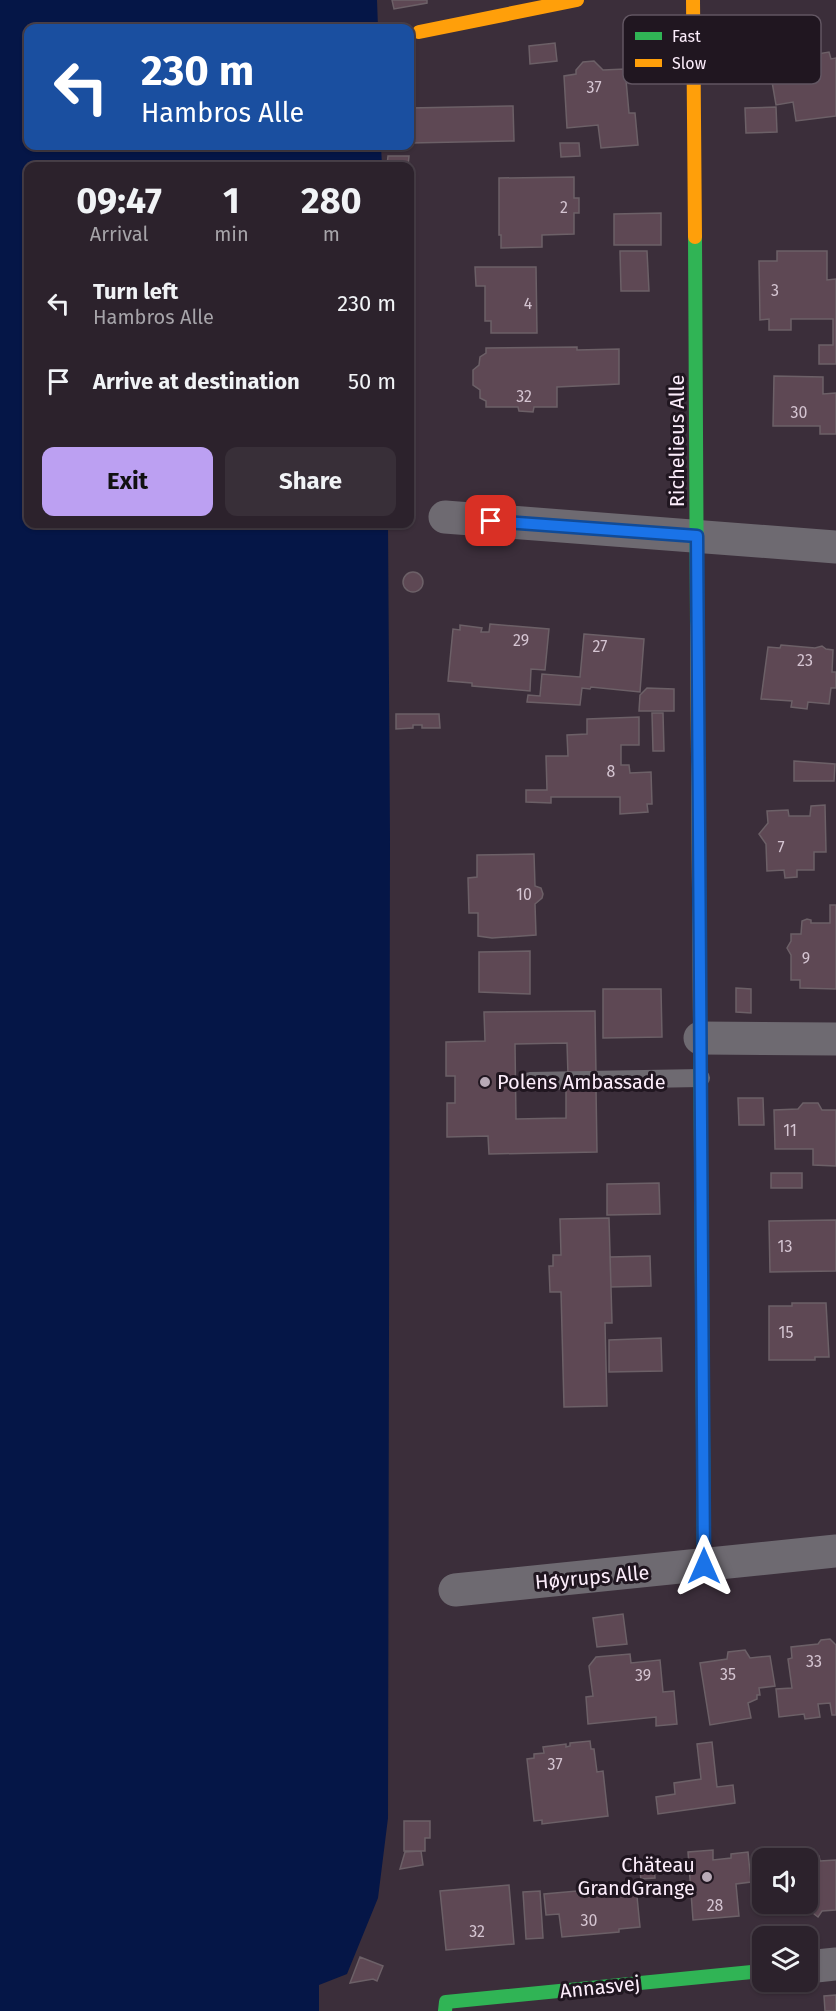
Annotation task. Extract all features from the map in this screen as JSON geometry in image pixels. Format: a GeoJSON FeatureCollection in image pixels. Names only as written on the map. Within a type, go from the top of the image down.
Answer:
{"type":"FeatureCollection","features":[{"type":"Feature","properties":{"kind":"street"},"geometry":{"type":"LineString","coordinates":[[419,32],[577,0]]}},
{"type":"Feature","properties":{"kind":"street","name":"Richelieus Alle"},"geometry":{"type":"LineString","coordinates":[[693,0],[693,15]]}},
{"type":"Feature","properties":{"kind":"street","name":"Richelieus Alle"},"geometry":{"type":"LineString","coordinates":[[694,84],[704,1566]]}},
{"type":"Feature","properties":{"kind":"street"},"geometry":{"type":"LineString","coordinates":[[445,517],[836,547]]}},
{"type":"Feature","properties":{"kind":"street"},"geometry":{"type":"LineString","coordinates":[[700,1038],[836,1038]]}},
{"type":"Feature","properties":{"kind":"street","name":"Høyrups Alle"},"geometry":{"type":"LineString","coordinates":[[454,1590],[836,1551]]}},
{"type":"Feature","properties":{"kind":"street"},"geometry":{"type":"LineString","coordinates":[[818,1966],[836,1964]]}},
{"type":"Feature","properties":{"kind":"street","name":"Annasvej"},"geometry":{"type":"LineString","coordinates":[[445,2011],[446,2002],[752,1972]]}},
{"type":"Feature","properties":{"kind":"lane"},"geometry":{"type":"LineString","coordinates":[[530,1081],[701,1078]]}},
{"type":"Feature","properties":{"kind":"shaded area"},"geometry":{"type":"Polygon","coordinates":[[[0,0],[377,0],[378,24],[24,24],[24,150],[381,150],[382,162],[24,162],[24,528],[388,528],[390,841],[388,1818],[378,1898],[347,1974],[319,1985],[319,2011],[0,2011],[0,0]]]}},
{"type":"Feature","properties":{"kind":"building"},"geometry":{"type":"Polygon","coordinates":[[[392,0],[427,0],[427,3],[394,9],[392,0]]]}},
{"type":"Feature","properties":{"kind":"building"},"geometry":{"type":"Polygon","coordinates":[[[555,43],[557,61],[530,64],[529,46],[555,43]]]}},
{"type":"Feature","properties":{"kind":"building"},"geometry":{"type":"Polygon","coordinates":[[[829,52],[831,59],[836,58],[836,116],[796,121],[793,102],[776,105],[772,84],[821,84],[821,53],[829,52]]]}},
{"type":"Feature","properties":{"kind":"building"},"geometry":{"type":"Polygon","coordinates":[[[594,61],[603,70],[623,69],[623,84],[626,84],[629,113],[635,113],[638,145],[601,148],[598,125],[567,128],[564,76],[576,74],[576,70],[583,62],[594,61]]]}},
{"type":"Feature","properties":{"kind":"building"},"geometry":{"type":"Polygon","coordinates":[[[513,106],[514,141],[414,143],[414,108],[513,106]]]}},
{"type":"Feature","properties":{"kind":"building"},"geometry":{"type":"Polygon","coordinates":[[[776,107],[777,132],[746,133],[745,108],[776,107]]]}},
{"type":"Feature","properties":{"kind":"building"},"geometry":{"type":"Polygon","coordinates":[[[560,143],[579,143],[580,156],[561,157],[560,143]]]}},
{"type":"Feature","properties":{"kind":"building"},"geometry":{"type":"Polygon","coordinates":[[[388,156],[409,156],[408,162],[387,162],[388,156]]]}},
{"type":"Feature","properties":{"kind":"building"},"geometry":{"type":"Polygon","coordinates":[[[574,177],[574,198],[579,198],[579,213],[574,213],[574,234],[542,235],[542,247],[501,248],[499,178],[574,177]]]}},
{"type":"Feature","properties":{"kind":"building"},"geometry":{"type":"Polygon","coordinates":[[[661,213],[661,245],[614,245],[614,214],[661,213]]]}},
{"type":"Feature","properties":{"kind":"building"},"geometry":{"type":"Polygon","coordinates":[[[620,251],[647,251],[649,291],[621,291],[620,251]]]}},
{"type":"Feature","properties":{"kind":"building"},"geometry":{"type":"Polygon","coordinates":[[[777,251],[827,251],[827,280],[836,279],[836,364],[819,364],[819,345],[833,345],[833,319],[791,319],[791,330],[769,330],[769,319],[760,320],[759,261],[777,261],[777,251]]]}},
{"type":"Feature","properties":{"kind":"building"},"geometry":{"type":"Polygon","coordinates":[[[475,267],[536,267],[537,333],[491,333],[491,321],[485,321],[485,286],[476,286],[475,267]]]}},
{"type":"Feature","properties":{"kind":"building"},"geometry":{"type":"Polygon","coordinates":[[[577,347],[577,350],[619,349],[619,384],[557,387],[557,407],[534,407],[533,412],[519,411],[518,407],[486,407],[486,401],[480,398],[480,390],[473,385],[473,370],[479,365],[480,357],[486,353],[486,348],[577,347]]]}},
{"type":"Feature","properties":{"kind":"building"},"geometry":{"type":"Polygon","coordinates":[[[774,376],[823,377],[823,394],[836,393],[836,434],[820,434],[820,426],[773,426],[774,376]]]}},
{"type":"Feature","properties":{"kind":"building"},"geometry":{"type":"Polygon","coordinates":[[[413,572],[420,575],[423,582],[420,589],[413,592],[406,589],[403,582],[406,575],[413,572]]]}},
{"type":"Feature","properties":{"kind":"building"},"geometry":{"type":"Polygon","coordinates":[[[490,624],[549,629],[545,670],[531,669],[530,691],[472,686],[472,683],[448,681],[453,629],[460,630],[460,625],[482,628],[481,632],[489,632],[490,624]]]}},
{"type":"Feature","properties":{"kind":"building"},"geometry":{"type":"Polygon","coordinates":[[[584,634],[644,639],[640,692],[591,687],[590,689],[582,688],[580,705],[527,702],[528,695],[540,696],[542,674],[580,677],[584,634]]]}},
{"type":"Feature","properties":{"kind":"building"},"geometry":{"type":"Polygon","coordinates":[[[781,645],[815,648],[822,646],[833,650],[832,672],[836,672],[836,688],[831,688],[829,704],[808,702],[807,709],[791,707],[792,701],[761,699],[768,647],[780,648],[781,645]]]}},
{"type":"Feature","properties":{"kind":"building"},"geometry":{"type":"Polygon","coordinates":[[[647,688],[674,689],[674,711],[639,711],[640,695],[647,688]]]}},
{"type":"Feature","properties":{"kind":"building"},"geometry":{"type":"Polygon","coordinates":[[[652,713],[663,713],[664,751],[653,751],[652,713]]]}},
{"type":"Feature","properties":{"kind":"building"},"geometry":{"type":"Polygon","coordinates":[[[396,714],[439,714],[440,728],[422,728],[422,725],[413,725],[413,728],[396,729],[396,714]]]}},
{"type":"Feature","properties":{"kind":"building"},"geometry":{"type":"Polygon","coordinates":[[[639,717],[639,745],[621,745],[621,765],[629,765],[630,773],[651,772],[652,804],[647,804],[648,812],[620,814],[620,797],[551,797],[551,803],[526,802],[526,790],[547,790],[546,756],[568,756],[567,735],[587,734],[587,719],[639,717]]]}},
{"type":"Feature","properties":{"kind":"building"},"geometry":{"type":"Polygon","coordinates":[[[794,761],[835,764],[834,781],[794,781],[794,761]]]}},
{"type":"Feature","properties":{"kind":"building"},"geometry":{"type":"Polygon","coordinates":[[[825,805],[826,852],[814,852],[814,870],[797,870],[797,877],[785,878],[784,870],[767,871],[766,844],[759,834],[768,823],[767,811],[788,810],[789,816],[810,816],[811,806],[825,805]]]}},
{"type":"Feature","properties":{"kind":"building"},"geometry":{"type":"Polygon","coordinates":[[[534,854],[535,886],[541,888],[543,894],[535,904],[536,935],[492,938],[478,936],[478,913],[469,913],[468,878],[477,877],[477,855],[534,854]]]}},
{"type":"Feature","properties":{"kind":"building"},"geometry":{"type":"Polygon","coordinates":[[[830,905],[836,905],[836,989],[800,988],[800,980],[791,980],[791,955],[787,948],[791,941],[791,934],[801,934],[802,921],[807,919],[811,920],[811,923],[830,923],[830,905]]]}},
{"type":"Feature","properties":{"kind":"building"},"geometry":{"type":"Polygon","coordinates":[[[530,951],[530,994],[479,992],[479,952],[530,951]]]}},
{"type":"Feature","properties":{"kind":"building"},"geometry":{"type":"Polygon","coordinates":[[[736,988],[751,989],[751,1013],[736,1012],[736,988]]]}},
{"type":"Feature","properties":{"kind":"building"},"geometry":{"type":"Polygon","coordinates":[[[603,989],[661,989],[662,1037],[603,1038],[603,989]]]}},
{"type":"Feature","properties":{"kind":"building","name":"Polens Ambassade"},"geometry":{"type":"Polygon","coordinates":[[[595,1011],[596,1075],[568,1075],[567,1043],[515,1044],[516,1119],[566,1118],[566,1088],[596,1088],[597,1152],[489,1154],[488,1136],[447,1137],[447,1103],[455,1103],[455,1076],[446,1076],[446,1042],[485,1041],[484,1012],[595,1011]]]}},
{"type":"Feature","properties":{"kind":"building"},"geometry":{"type":"Polygon","coordinates":[[[738,1098],[763,1098],[764,1125],[739,1125],[738,1098]]]}},
{"type":"Feature","properties":{"kind":"building"},"geometry":{"type":"Polygon","coordinates":[[[803,1103],[818,1103],[822,1110],[836,1110],[836,1166],[813,1165],[813,1149],[775,1149],[774,1110],[798,1109],[803,1103]]]}},
{"type":"Feature","properties":{"kind":"building"},"geometry":{"type":"Polygon","coordinates":[[[771,1173],[802,1173],[802,1188],[771,1188],[771,1173]]]}},
{"type":"Feature","properties":{"kind":"building"},"geometry":{"type":"Polygon","coordinates":[[[659,1183],[660,1214],[607,1215],[607,1184],[659,1183]]]}},
{"type":"Feature","properties":{"kind":"building"},"geometry":{"type":"Polygon","coordinates":[[[609,1218],[612,1323],[605,1323],[607,1406],[564,1407],[561,1292],[550,1292],[549,1266],[553,1266],[553,1255],[561,1255],[560,1219],[609,1218]]]}},
{"type":"Feature","properties":{"kind":"building"},"geometry":{"type":"Polygon","coordinates":[[[836,1220],[836,1271],[770,1272],[769,1221],[836,1220]]]}},
{"type":"Feature","properties":{"kind":"building"},"geometry":{"type":"Polygon","coordinates":[[[650,1256],[651,1286],[611,1287],[610,1257],[650,1256]]]}},
{"type":"Feature","properties":{"kind":"building"},"geometry":{"type":"Polygon","coordinates":[[[792,1303],[826,1303],[829,1357],[815,1357],[815,1360],[769,1360],[769,1306],[792,1306],[792,1303]]]}},
{"type":"Feature","properties":{"kind":"building"},"geometry":{"type":"Polygon","coordinates":[[[661,1338],[662,1371],[609,1372],[609,1340],[661,1338]]]}},
{"type":"Feature","properties":{"kind":"building"},"geometry":{"type":"Polygon","coordinates":[[[623,1614],[627,1644],[597,1647],[593,1618],[623,1614]]]}},
{"type":"Feature","properties":{"kind":"building"},"geometry":{"type":"Polygon","coordinates":[[[830,1639],[836,1645],[836,1715],[832,1715],[830,1703],[818,1704],[820,1717],[805,1719],[804,1714],[779,1717],[776,1689],[792,1688],[788,1659],[792,1658],[791,1647],[818,1644],[821,1640],[830,1639]]]}},
{"type":"Feature","properties":{"kind":"building"},"geometry":{"type":"Polygon","coordinates":[[[745,1650],[750,1658],[770,1656],[775,1686],[759,1688],[760,1695],[748,1703],[751,1718],[710,1725],[700,1663],[727,1659],[728,1652],[745,1650]]]}},
{"type":"Feature","properties":{"kind":"building"},"geometry":{"type":"Polygon","coordinates":[[[630,1654],[631,1663],[660,1660],[663,1692],[674,1691],[677,1724],[656,1726],[656,1717],[588,1724],[586,1697],[593,1696],[589,1666],[596,1657],[630,1654]]]}},
{"type":"Feature","properties":{"kind":"building"},"geometry":{"type":"Polygon","coordinates":[[[590,1741],[591,1749],[594,1749],[597,1772],[603,1771],[608,1816],[542,1824],[542,1820],[534,1821],[527,1759],[534,1758],[534,1754],[544,1753],[543,1747],[566,1744],[566,1747],[570,1746],[570,1743],[590,1741]]]}},
{"type":"Feature","properties":{"kind":"building"},"geometry":{"type":"Polygon","coordinates":[[[712,1742],[717,1787],[733,1785],[735,1803],[658,1814],[656,1797],[675,1794],[674,1783],[701,1779],[697,1744],[712,1742]]]}},
{"type":"Feature","properties":{"kind":"building"},"geometry":{"type":"Polygon","coordinates":[[[404,1821],[430,1821],[430,1838],[425,1838],[425,1851],[404,1851],[404,1821]]]}},
{"type":"Feature","properties":{"kind":"building"},"geometry":{"type":"Polygon","coordinates":[[[713,1850],[713,1860],[731,1858],[731,1854],[748,1852],[751,1882],[736,1884],[739,1916],[693,1920],[688,1852],[713,1850]]]}},
{"type":"Feature","properties":{"kind":"building"},"geometry":{"type":"Polygon","coordinates":[[[421,1851],[423,1865],[400,1869],[405,1852],[421,1851]]]}},
{"type":"Feature","properties":{"kind":"building"},"geometry":{"type":"Polygon","coordinates":[[[819,1856],[820,1861],[836,1860],[836,1910],[822,1911],[818,1917],[814,1914],[818,1914],[819,1856]]]}},
{"type":"Feature","properties":{"kind":"building"},"geometry":{"type":"Polygon","coordinates":[[[654,1864],[655,1878],[641,1879],[639,1865],[654,1864]]]}},
{"type":"Feature","properties":{"kind":"building"},"geometry":{"type":"Polygon","coordinates":[[[509,1885],[514,1944],[446,1950],[440,1891],[509,1885]]]}},
{"type":"Feature","properties":{"kind":"building"},"geometry":{"type":"Polygon","coordinates":[[[636,1886],[640,1927],[619,1929],[619,1932],[562,1937],[559,1914],[546,1915],[544,1894],[577,1891],[578,1895],[600,1893],[599,1889],[636,1886]]]}},
{"type":"Feature","properties":{"kind":"building"},"geometry":{"type":"Polygon","coordinates":[[[540,1891],[543,1938],[526,1939],[523,1892],[540,1891]]]}},
{"type":"Feature","properties":{"kind":"building"},"geometry":{"type":"Polygon","coordinates":[[[360,1957],[383,1966],[377,1981],[373,1979],[350,1983],[360,1957]]]}},
{"type":"Feature","properties":{"kind":"building"},"geometry":{"type":"Polygon","coordinates":[[[836,1995],[836,2011],[825,2011],[824,1996],[836,1995]]]}},
{"type":"Feature","properties":{"kind":"traffic: fast"},"geometry":{"type":"LineString","coordinates":[[695,237],[697,625]]}},
{"type":"Feature","properties":{"kind":"traffic: fast"},"geometry":{"type":"LineString","coordinates":[[700,1021],[704,1566]]}},
{"type":"Feature","properties":{"kind":"traffic: fast"},"geometry":{"type":"LineString","coordinates":[[445,2011],[446,2002],[752,1972]]}},
{"type":"Feature","properties":{"kind":"traffic: slow"},"geometry":{"type":"LineString","coordinates":[[419,32],[577,0]]}},
{"type":"Feature","properties":{"kind":"traffic: slow"},"geometry":{"type":"LineString","coordinates":[[693,0],[693,15]]}},
{"type":"Feature","properties":{"kind":"traffic: slow"},"geometry":{"type":"LineString","coordinates":[[694,84],[695,237]]}},
{"type":"Feature","properties":{"kind":"traffic: slow"},"geometry":{"type":"LineString","coordinates":[[697,625],[700,1021]]}},
{"type":"Feature","properties":{"kind":"place","name":"Polens Ambassade"},"geometry":{"type":"Point","coordinates":[485,1082]}},
{"type":"Feature","properties":{"kind":"place","name":"Chäteau GrandGrange"},"geometry":{"type":"Point","coordinates":[707,1877]}},
{"type":"Feature","properties":{"kind":"route"},"geometry":{"type":"LineString","coordinates":[[491,521],[697,536],[704,1566]]}}]}
